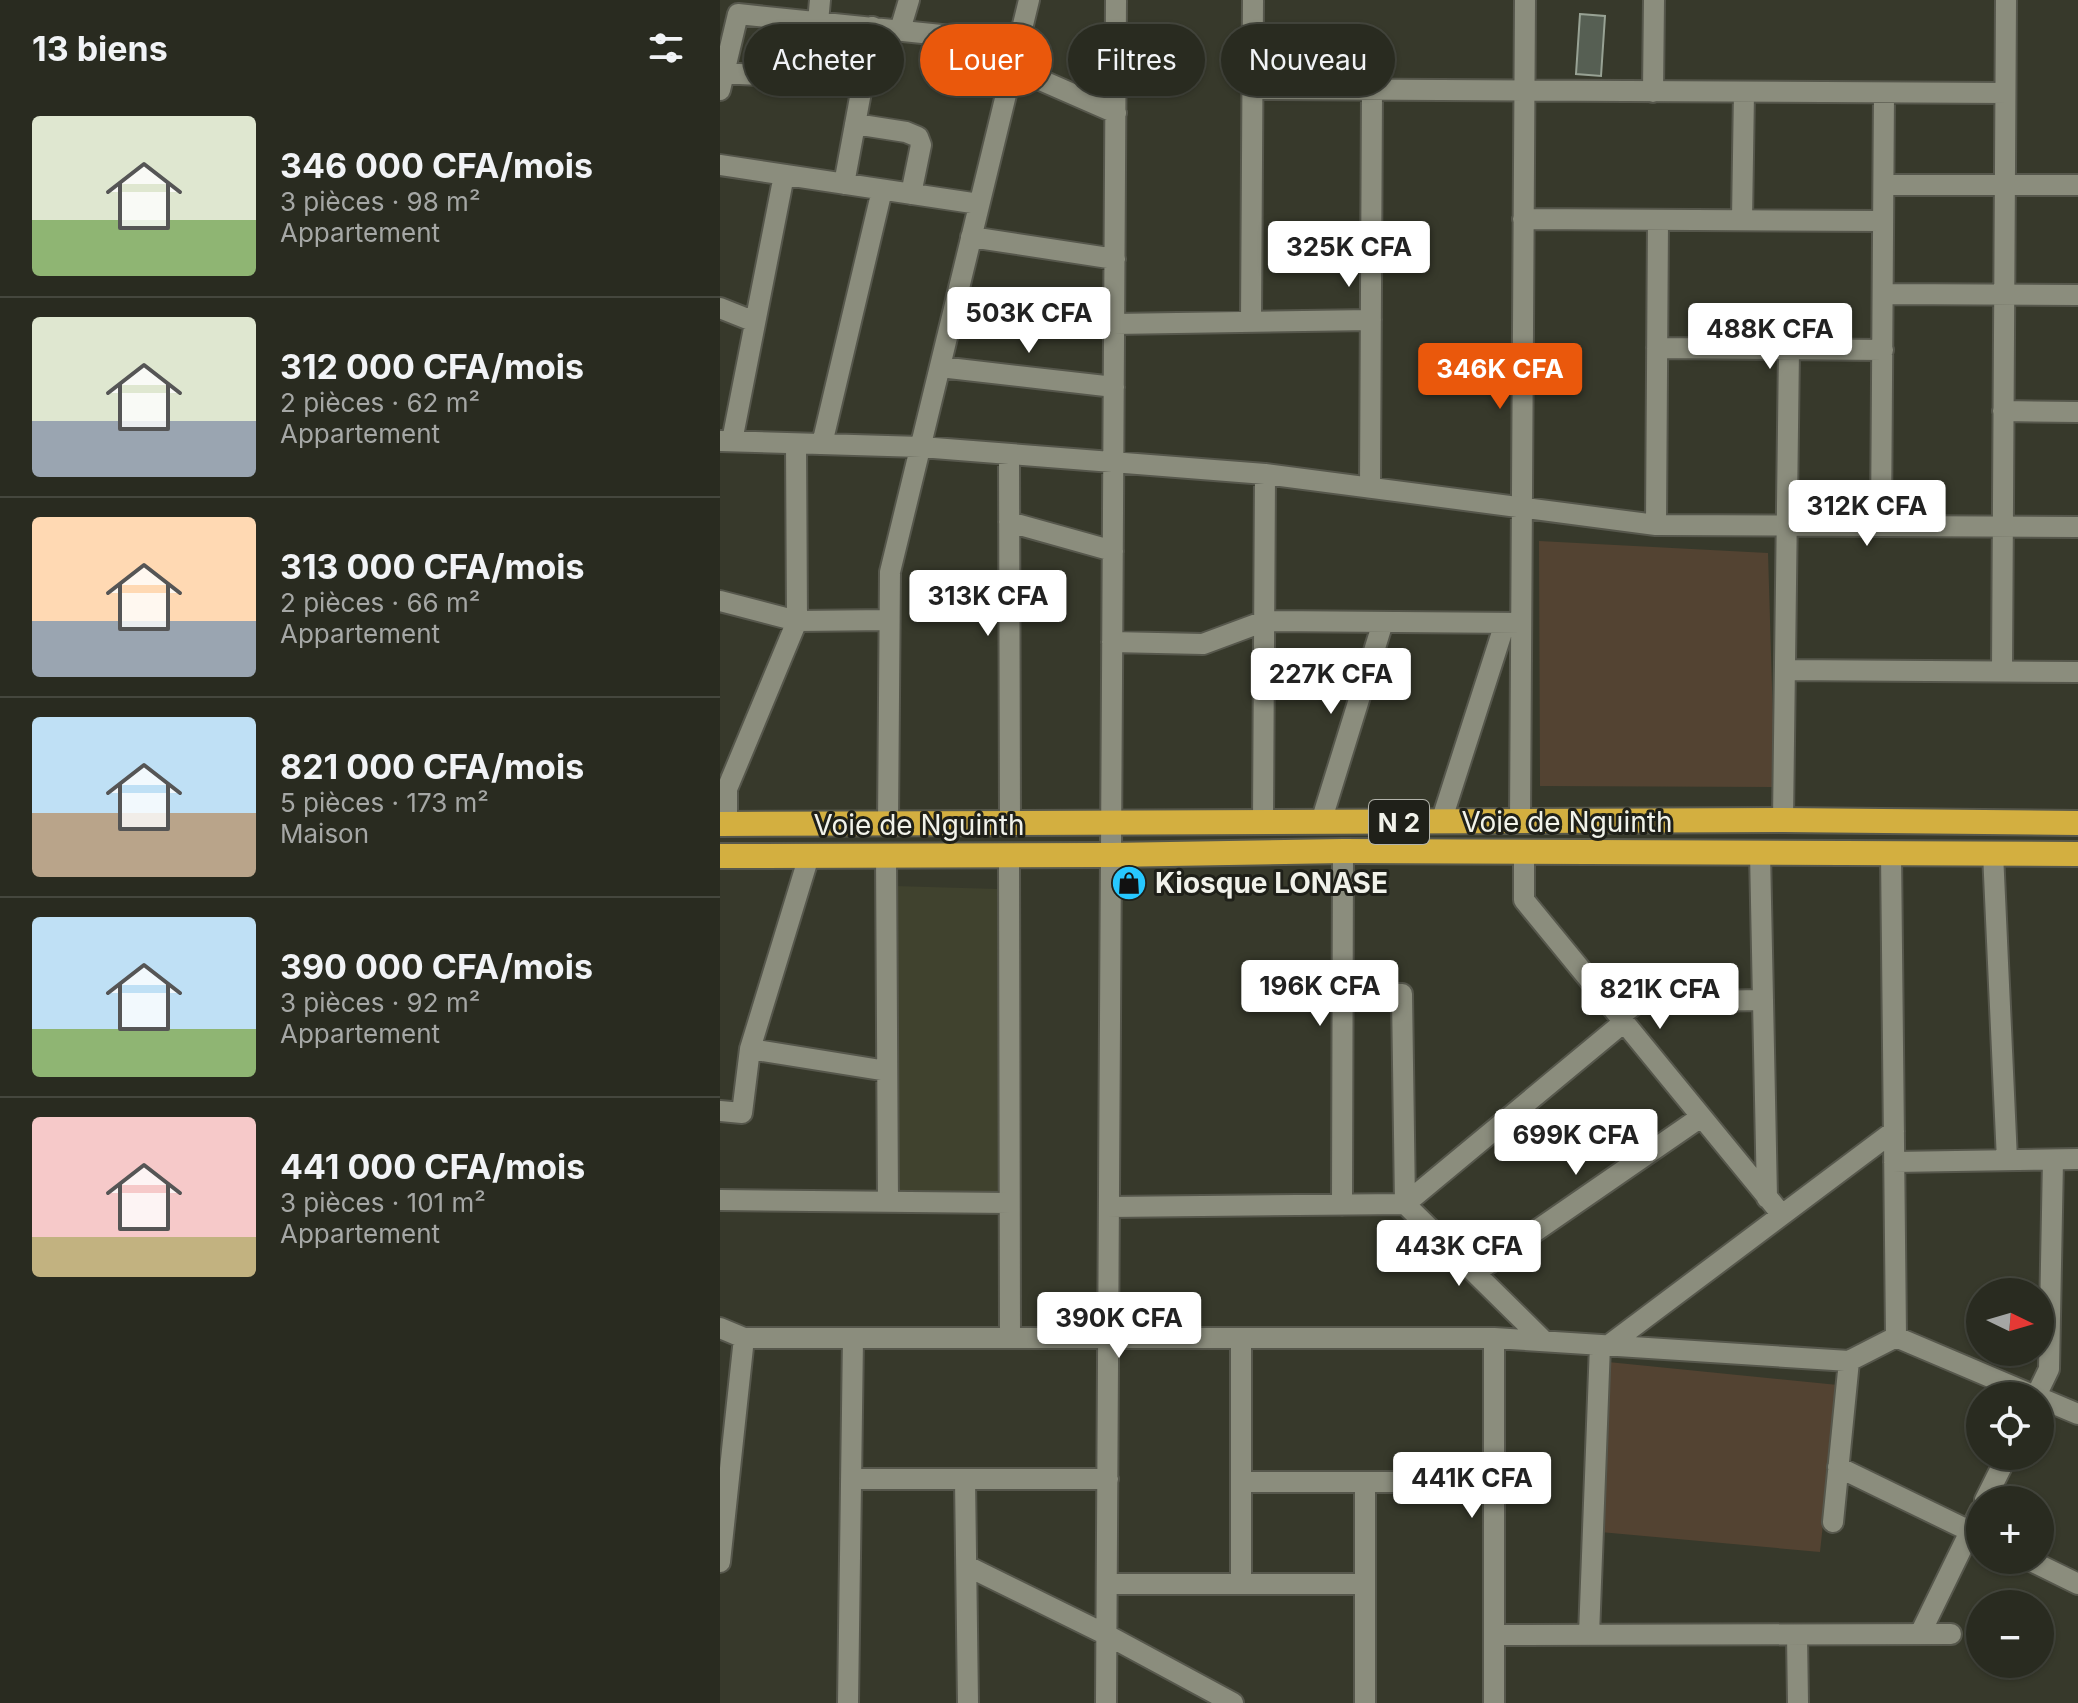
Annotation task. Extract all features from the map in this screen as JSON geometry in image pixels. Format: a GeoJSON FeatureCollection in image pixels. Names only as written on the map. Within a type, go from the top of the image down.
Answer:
{"type":"FeatureCollection","features":[{"type":"Feature","properties":{"kind":"highway","name":"Voie de Nguinth"},"geometry":{"type":"LineString","coordinates":[[723,824],[1783,820],[2078,823]]}},
{"type":"Feature","properties":{"kind":"highway","name":"Voie de Nguinth"},"geometry":{"type":"LineString","coordinates":[[720,856],[1343,851],[2078,854]]}},
{"type":"Feature","properties":{"kind":"street"},"geometry":{"type":"LineString","coordinates":[[818,22],[820,0]]}},
{"type":"Feature","properties":{"kind":"street"},"geometry":{"type":"LineString","coordinates":[[902,24],[909,0]]}},
{"type":"Feature","properties":{"kind":"street"},"geometry":{"type":"LineString","coordinates":[[1023,24],[1029,0]]}},
{"type":"Feature","properties":{"kind":"street"},"geometry":{"type":"LineString","coordinates":[[1106,1703],[1116,0]]}},
{"type":"Feature","properties":{"kind":"street"},"geometry":{"type":"LineString","coordinates":[[1253,0],[1253,24]]}},
{"type":"Feature","properties":{"kind":"street"},"geometry":{"type":"LineString","coordinates":[[1520,822],[1513,623],[1522,508],[1525,0]]}},
{"type":"Feature","properties":{"kind":"street"},"geometry":{"type":"LineString","coordinates":[[1653,92],[1654,0]]}},
{"type":"Feature","properties":{"kind":"street"},"geometry":{"type":"LineString","coordinates":[[2002,671],[2006,0]]}},
{"type":"Feature","properties":{"kind":"street"},"geometry":{"type":"LineString","coordinates":[[744,78],[721,78],[738,14],[840,24]]}},
{"type":"Feature","properties":{"kind":"street"},"geometry":{"type":"LineString","coordinates":[[1052,85],[1116,113]]}},
{"type":"Feature","properties":{"kind":"street"},"geometry":{"type":"LineString","coordinates":[[1395,90],[2005,93]]}},
{"type":"Feature","properties":{"kind":"street"},"geometry":{"type":"LineString","coordinates":[[1742,220],[1744,92]]}},
{"type":"Feature","properties":{"kind":"street"},"geometry":{"type":"LineString","coordinates":[[1881,526],[1884,93]]}},
{"type":"Feature","properties":{"kind":"street"},"geometry":{"type":"LineString","coordinates":[[844,184],[860,96]]}},
{"type":"Feature","properties":{"kind":"street"},"geometry":{"type":"LineString","coordinates":[[888,823],[890,572],[1006,96]]}},
{"type":"Feature","properties":{"kind":"street"},"geometry":{"type":"LineString","coordinates":[[1251,322],[1252,96]]}},
{"type":"Feature","properties":{"kind":"street"},"geometry":{"type":"LineString","coordinates":[[1370,488],[1372,96]]}},
{"type":"Feature","properties":{"kind":"street"},"geometry":{"type":"LineString","coordinates":[[855,124],[906,132],[918,137],[921,145],[911,194]]}},
{"type":"Feature","properties":{"kind":"street"},"geometry":{"type":"LineString","coordinates":[[720,165],[979,204]]}},
{"type":"Feature","properties":{"kind":"street"},"geometry":{"type":"LineString","coordinates":[[784,175],[755,322],[726,441],[921,447],[1265,474],[1656,525],[2078,527]]}},
{"type":"Feature","properties":{"kind":"street"},"geometry":{"type":"LineString","coordinates":[[1884,185],[2078,185]]}},
{"type":"Feature","properties":{"kind":"street"},"geometry":{"type":"LineString","coordinates":[[822,444],[882,190]]}},
{"type":"Feature","properties":{"kind":"street"},"geometry":{"type":"LineString","coordinates":[[1523,219],[1883,221]]}},
{"type":"Feature","properties":{"kind":"street"},"geometry":{"type":"LineString","coordinates":[[1656,525],[1658,220]]}},
{"type":"Feature","properties":{"kind":"street"},"geometry":{"type":"LineString","coordinates":[[971,237],[1115,259]]}},
{"type":"Feature","properties":{"kind":"street"},"geometry":{"type":"LineString","coordinates":[[1883,294],[2078,295]]}},
{"type":"Feature","properties":{"kind":"street"},"geometry":{"type":"LineString","coordinates":[[720,308],[755,322]]}},
{"type":"Feature","properties":{"kind":"street"},"geometry":{"type":"LineString","coordinates":[[1114,324],[1371,320]]}},
{"type":"Feature","properties":{"kind":"street"},"geometry":{"type":"LineString","coordinates":[[1657,348],[1883,350]]}},
{"type":"Feature","properties":{"kind":"street"},"geometry":{"type":"LineString","coordinates":[[1783,820],[1789,349]]}},
{"type":"Feature","properties":{"kind":"street"},"geometry":{"type":"LineString","coordinates":[[940,367],[1114,387]]}},
{"type":"Feature","properties":{"kind":"street"},"geometry":{"type":"LineString","coordinates":[[2003,411],[2078,412]]}},
{"type":"Feature","properties":{"kind":"street"},"geometry":{"type":"LineString","coordinates":[[723,824],[727,789],[797,621],[796,444]]}},
{"type":"Feature","properties":{"kind":"street"},"geometry":{"type":"LineString","coordinates":[[1009,454],[1010,823]]}},
{"type":"Feature","properties":{"kind":"street"},"geometry":{"type":"LineString","coordinates":[[1263,822],[1265,474]]}},
{"type":"Feature","properties":{"kind":"street"},"geometry":{"type":"LineString","coordinates":[[1009,522],[1113,551]]}},
{"type":"Feature","properties":{"kind":"street"},"geometry":{"type":"LineString","coordinates":[[720,601],[797,621],[889,620]]}},
{"type":"Feature","properties":{"kind":"street"},"geometry":{"type":"LineString","coordinates":[[1112,642],[1203,644],[1265,621],[1513,623]]}},
{"type":"Feature","properties":{"kind":"street"},"geometry":{"type":"LineString","coordinates":[[1321,822],[1383,622]]}},
{"type":"Feature","properties":{"kind":"street"},"geometry":{"type":"LineString","coordinates":[[1441,822],[1513,623]]}},
{"type":"Feature","properties":{"kind":"street"},"geometry":{"type":"LineString","coordinates":[[1786,670],[2078,672]]}},
{"type":"Feature","properties":{"kind":"street"},"geometry":{"type":"LineString","coordinates":[[1342,1205],[1343,851]]}},
{"type":"Feature","properties":{"kind":"street"},"geometry":{"type":"LineString","coordinates":[[1524,852],[1524,900],[1782,1215]]}},
{"type":"Feature","properties":{"kind":"street"},"geometry":{"type":"LineString","coordinates":[[1760,852],[1767,1198]]}},
{"type":"Feature","properties":{"kind":"street"},"geometry":{"type":"LineString","coordinates":[[1891,852],[1896,1337]]}},
{"type":"Feature","properties":{"kind":"street"},"geometry":{"type":"LineString","coordinates":[[1993,853],[2007,1160]]}},
{"type":"Feature","properties":{"kind":"street"},"geometry":{"type":"LineString","coordinates":[[886,855],[888,1202]]}},
{"type":"Feature","properties":{"kind":"street"},"geometry":{"type":"LineString","coordinates":[[1009,855],[1010,1338]]}},
{"type":"Feature","properties":{"kind":"street"},"geometry":{"type":"LineString","coordinates":[[720,1111],[742,1113],[750,1049],[809,856]]}},
{"type":"Feature","properties":{"kind":"street"},"geometry":{"type":"LineString","coordinates":[[1342,992],[1402,994],[1405,1204],[1544,1341]]}},
{"type":"Feature","properties":{"kind":"street"},"geometry":{"type":"LineString","coordinates":[[1109,1207],[1405,1204],[1638,1002],[1763,1000]]}},
{"type":"Feature","properties":{"kind":"street"},"geometry":{"type":"LineString","coordinates":[[750,1049],[887,1071]]}},
{"type":"Feature","properties":{"kind":"street"},"geometry":{"type":"LineString","coordinates":[[1475,1273],[1701,1117]]}},
{"type":"Feature","properties":{"kind":"street"},"geometry":{"type":"LineString","coordinates":[[1604,1345],[1894,1131]]}},
{"type":"Feature","properties":{"kind":"street"},"geometry":{"type":"LineString","coordinates":[[1894,1162],[2078,1159]]}},
{"type":"Feature","properties":{"kind":"street"},"geometry":{"type":"LineString","coordinates":[[2043,1382],[2049,1369],[2053,1160]]}},
{"type":"Feature","properties":{"kind":"street"},"geometry":{"type":"LineString","coordinates":[[720,1200],[1009,1203]]}},
{"type":"Feature","properties":{"kind":"street"},"geometry":{"type":"LineString","coordinates":[[720,1328],[744,1338],[1494,1338],[1849,1361],[1896,1337]]}},
{"type":"Feature","properties":{"kind":"street"},"geometry":{"type":"LineString","coordinates":[[1896,1337],[2002,1382]]}},
{"type":"Feature","properties":{"kind":"street"},"geometry":{"type":"LineString","coordinates":[[720,1562],[725,1460],[744,1338]]}},
{"type":"Feature","properties":{"kind":"street"},"geometry":{"type":"LineString","coordinates":[[848,1703],[853,1338]]}},
{"type":"Feature","properties":{"kind":"street"},"geometry":{"type":"LineString","coordinates":[[1241,1338],[1241,1584]]}},
{"type":"Feature","properties":{"kind":"street"},"geometry":{"type":"LineString","coordinates":[[1494,1338],[1494,1703]]}},
{"type":"Feature","properties":{"kind":"street"},"geometry":{"type":"LineString","coordinates":[[1589,1635],[1604,1345]]}},
{"type":"Feature","properties":{"kind":"street"},"geometry":{"type":"LineString","coordinates":[[1833,1522],[1849,1361]]}},
{"type":"Feature","properties":{"kind":"street"},"geometry":{"type":"LineString","coordinates":[[2054,1404],[2078,1414]]}},
{"type":"Feature","properties":{"kind":"street"},"geometry":{"type":"LineString","coordinates":[[1838,1467],[1966,1530]]}},
{"type":"Feature","properties":{"kind":"street"},"geometry":{"type":"LineString","coordinates":[[851,1479],[1108,1479]]}},
{"type":"Feature","properties":{"kind":"street"},"geometry":{"type":"LineString","coordinates":[[965,1479],[968,1703]]}},
{"type":"Feature","properties":{"kind":"street"},"geometry":{"type":"LineString","coordinates":[[1241,1482],[1494,1482]]}},
{"type":"Feature","properties":{"kind":"street"},"geometry":{"type":"LineString","coordinates":[[1365,1482],[1365,1703]]}},
{"type":"Feature","properties":{"kind":"street"},"geometry":{"type":"LineString","coordinates":[[1920,1634],[1966,1550]]}},
{"type":"Feature","properties":{"kind":"street"},"geometry":{"type":"LineString","coordinates":[[967,1566],[1107,1635],[1233,1703]]}},
{"type":"Feature","properties":{"kind":"street"},"geometry":{"type":"LineString","coordinates":[[2054,1572],[2078,1584]]}},
{"type":"Feature","properties":{"kind":"street"},"geometry":{"type":"LineString","coordinates":[[1107,1584],[1365,1584]]}},
{"type":"Feature","properties":{"kind":"street"},"geometry":{"type":"LineString","coordinates":[[1494,1635],[1951,1634]]}},
{"type":"Feature","properties":{"kind":"street"},"geometry":{"type":"LineString","coordinates":[[1797,1635],[1798,1703]]}},
{"type":"Feature","properties":{"kind":"shaded area"},"geometry":{"type":"Polygon","coordinates":[[[1539,541],[1768,553],[1775,787],[1540,786],[1539,541]]]}},
{"type":"Feature","properties":{"kind":"shaded area"},"geometry":{"type":"Polygon","coordinates":[[[894,886],[998,889],[1002,1197],[898,1194],[894,886]]]}},
{"type":"Feature","properties":{"kind":"shaded area"},"geometry":{"type":"Polygon","coordinates":[[[1608,1362],[1838,1385],[1820,1552],[1600,1532],[1608,1362]]]}},
{"type":"Feature","properties":{"kind":"building"},"geometry":{"type":"Polygon","coordinates":[[[1580,14],[1605,16],[1601,76],[1576,74],[1580,14]]]}},
{"type":"Feature","properties":{"kind":"place","name":"Kiosque LONASE"},"geometry":{"type":"Point","coordinates":[1129,883]}}]}
